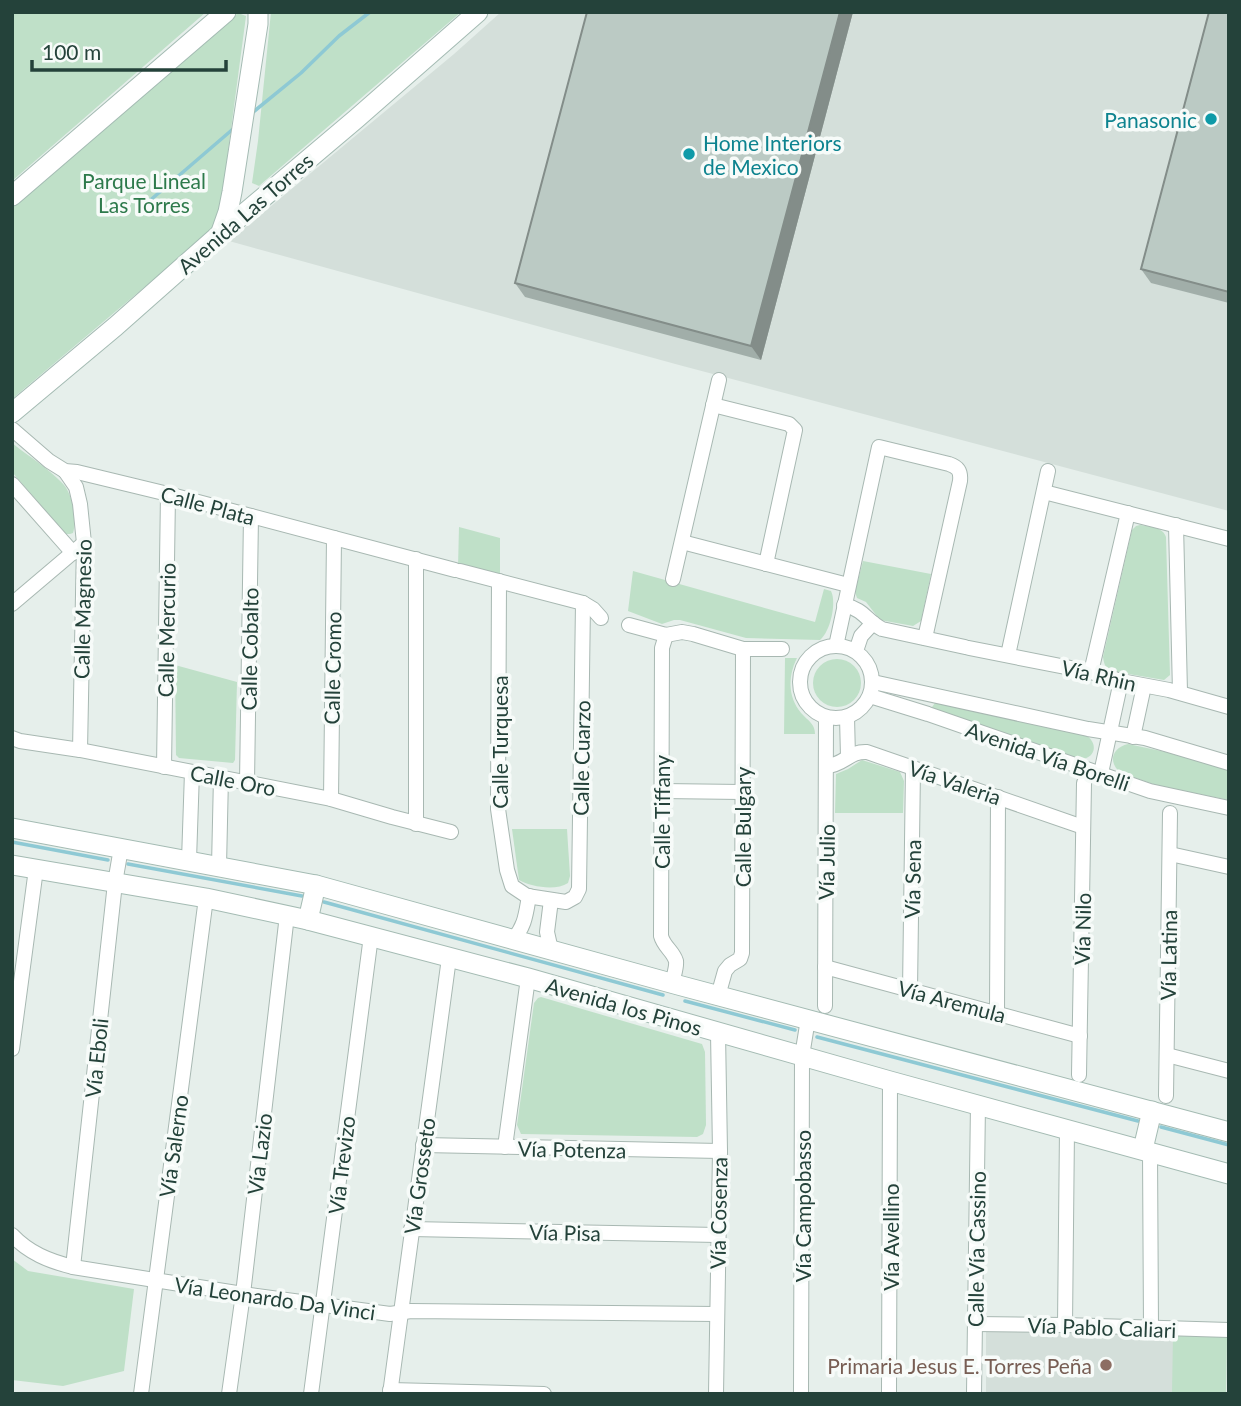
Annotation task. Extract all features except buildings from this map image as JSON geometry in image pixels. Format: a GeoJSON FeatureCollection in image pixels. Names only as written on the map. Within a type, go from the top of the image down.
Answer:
{"type":"FeatureCollection","features":[{"type":"Feature","properties":{"kind":"street"},"geometry":{"type":"LineString","coordinates":[[12,196],[226,12]]}},
{"type":"Feature","properties":{"kind":"street"},"geometry":{"type":"LineString","coordinates":[[221,233],[232,192],[258,12]]}},
{"type":"Feature","properties":{"kind":"street","name":"Avenida Las Torres"},"geometry":{"type":"LineString","coordinates":[[12,413],[478,12]]}},
{"type":"Feature","properties":{"kind":"street"},"geometry":{"type":"LineString","coordinates":[[232,192],[250,209]]}},
{"type":"Feature","properties":{"kind":"street"},"geometry":{"type":"LineString","coordinates":[[673,579],[719,380]]}},
{"type":"Feature","properties":{"kind":"street"},"geometry":{"type":"LineString","coordinates":[[713,405],[794,428],[795,435],[766,564]]}},
{"type":"Feature","properties":{"kind":"street","name":"Calle Plata"},"geometry":{"type":"LineString","coordinates":[[12,429],[65,471],[168,494],[583,603]]}},
{"type":"Feature","properties":{"kind":"street"},"geometry":{"type":"LineString","coordinates":[[836,646],[879,447],[949,464],[958,469],[960,481],[925,638]]}},
{"type":"Feature","properties":{"kind":"street","name":"Calle Magnesio"},"geometry":{"type":"LineString","coordinates":[[65,471],[76,487],[80,504],[80,750]]}},
{"type":"Feature","properties":{"kind":"street"},"geometry":{"type":"LineString","coordinates":[[1008,655],[1048,471]]}},
{"type":"Feature","properties":{"kind":"street"},"geometry":{"type":"LineString","coordinates":[[12,484],[79,548],[12,604]]}},
{"type":"Feature","properties":{"kind":"street"},"geometry":{"type":"LineString","coordinates":[[1044,492],[1229,538]]}},
{"type":"Feature","properties":{"kind":"street","name":"Calle Mercurio"},"geometry":{"type":"LineString","coordinates":[[164,766],[168,494]]}},
{"type":"Feature","properties":{"kind":"street"},"geometry":{"type":"LineString","coordinates":[[1091,672],[1128,513]]}},
{"type":"Feature","properties":{"kind":"street","name":"Calle Cobalto"},"geometry":{"type":"LineString","coordinates":[[247,782],[251,516]]}},
{"type":"Feature","properties":{"kind":"street"},"geometry":{"type":"LineString","coordinates":[[1176,526],[1180,692]]}},
{"type":"Feature","properties":{"kind":"street","name":"Calle Cromo"},"geometry":{"type":"LineString","coordinates":[[331,799],[334,538]]}},
{"type":"Feature","properties":{"kind":"street"},"geometry":{"type":"LineString","coordinates":[[682,542],[848,584]]}},
{"type":"Feature","properties":{"kind":"street"},"geometry":{"type":"LineString","coordinates":[[416,559],[416,824]]}},
{"type":"Feature","properties":{"kind":"street","name":"Calle Turquesa"},"geometry":{"type":"LineString","coordinates":[[499,581],[498,817],[511,883],[514,889],[526,895]]}},
{"type":"Feature","properties":{"kind":"street"},"geometry":{"type":"LineString","coordinates":[[583,603],[601,618]]}},
{"type":"Feature","properties":{"kind":"street","name":"Calle Cuarzo"},"geometry":{"type":"LineString","coordinates":[[556,901],[572,900],[579,888],[583,603]]}},
{"type":"Feature","properties":{"kind":"street","name":"Vía Rhin"},"geometry":{"type":"LineString","coordinates":[[844,605],[858,609],[883,629],[1180,692],[1229,707]]}},
{"type":"Feature","properties":{"kind":"street"},"geometry":{"type":"LineString","coordinates":[[856,651],[861,636],[873,623]]}},
{"type":"Feature","properties":{"kind":"street"},"geometry":{"type":"LineString","coordinates":[[629,625],[666,635],[682,632],[693,634],[743,649],[782,649]]}},
{"type":"Feature","properties":{"kind":"street","name":"Calle Tiffany"},"geometry":{"type":"LineString","coordinates":[[666,635],[662,648],[661,936],[664,946],[676,960],[675,985]]}},
{"type":"Feature","properties":{"kind":"street"},"geometry":{"type":"LineString","coordinates":[[836,646],[856,651],[871,670],[872,689],[865,705],[857,713],[837,719],[816,713],[802,695],[800,683],[806,662],[814,653],[825,648],[836,646]]}},
{"type":"Feature","properties":{"kind":"street","name":"Calle Bulgary"},"geometry":{"type":"LineString","coordinates":[[718,996],[725,971],[740,960],[742,953],[743,649]]}},
{"type":"Feature","properties":{"kind":"street"},"geometry":{"type":"LineString","coordinates":[[1101,773],[1121,681]]}},
{"type":"Feature","properties":{"kind":"street"},"geometry":{"type":"LineString","coordinates":[[1133,737],[1144,686]]}},
{"type":"Feature","properties":{"kind":"street","name":"Avenida Vía Borelli"},"geometry":{"type":"LineString","coordinates":[[872,689],[910,690],[1157,741],[1229,763]]}},
{"type":"Feature","properties":{"kind":"street","name":"Avenida Vía Borelli"},"geometry":{"type":"LineString","coordinates":[[872,689],[905,707],[1150,791],[1229,808]]}},
{"type":"Feature","properties":{"kind":"street"},"geometry":{"type":"LineString","coordinates":[[905,707],[910,690]]}},
{"type":"Feature","properties":{"kind":"street"},"geometry":{"type":"LineString","coordinates":[[847,717],[848,757]]}},
{"type":"Feature","properties":{"kind":"street","name":"Vía Julio"},"geometry":{"type":"LineString","coordinates":[[825,1006],[826,718]]}},
{"type":"Feature","properties":{"kind":"street","name":"Calle Oro"},"geometry":{"type":"LineString","coordinates":[[12,738],[331,799],[451,832]]}},
{"type":"Feature","properties":{"kind":"street","name":"Vía Valeria"},"geometry":{"type":"LineString","coordinates":[[827,766],[839,764],[857,752],[867,752],[1083,827]]}},
{"type":"Feature","properties":{"kind":"street","name":"Vía Sena"},"geometry":{"type":"LineString","coordinates":[[910,990],[913,768]]}},
{"type":"Feature","properties":{"kind":"street"},"geometry":{"type":"LineString","coordinates":[[189,860],[192,772]]}},
{"type":"Feature","properties":{"kind":"street"},"geometry":{"type":"LineString","coordinates":[[219,866],[220,777]]}},
{"type":"Feature","properties":{"kind":"street","name":"Vía Nilo"},"geometry":{"type":"LineString","coordinates":[[1079,1075],[1084,783]]}},
{"type":"Feature","properties":{"kind":"street"},"geometry":{"type":"LineString","coordinates":[[662,791],[742,792]]}},
{"type":"Feature","properties":{"kind":"street"},"geometry":{"type":"LineString","coordinates":[[997,1013],[998,797]]}},
{"type":"Feature","properties":{"kind":"street","name":"Vía Latina"},"geometry":{"type":"LineString","coordinates":[[1166,1096],[1170,813]]}},
{"type":"Feature","properties":{"kind":"street","name":"Avenida los Pinos"},"geometry":{"type":"LineString","coordinates":[[12,828],[316,885],[675,985],[1229,1132]]}},
{"type":"Feature","properties":{"kind":"street","name":"Vía Eboli"},"geometry":{"type":"LineString","coordinates":[[73,1267],[121,848]]}},
{"type":"Feature","properties":{"kind":"street"},"geometry":{"type":"LineString","coordinates":[[1170,855],[1229,867]]}},
{"type":"Feature","properties":{"kind":"street","name":"Avenida los Pinos"},"geometry":{"type":"LineString","coordinates":[[12,865],[206,898],[308,920],[528,978],[1229,1174]]}},
{"type":"Feature","properties":{"kind":"street"},"geometry":{"type":"LineString","coordinates":[[12,1049],[36,870]]}},
{"type":"Feature","properties":{"kind":"street"},"geometry":{"type":"LineString","coordinates":[[308,920],[316,885]]}},
{"type":"Feature","properties":{"kind":"street"},"geometry":{"type":"LineString","coordinates":[[512,940],[522,929],[526,895],[556,901],[547,932],[551,950]]}},
{"type":"Feature","properties":{"kind":"street","name":"Vía Salerno"},"geometry":{"type":"LineString","coordinates":[[136,1393],[156,1280],[206,898]]}},
{"type":"Feature","properties":{"kind":"street","name":"Vía Lazio"},"geometry":{"type":"LineString","coordinates":[[229,1394],[287,915]]}},
{"type":"Feature","properties":{"kind":"street","name":"Vía Trevizo"},"geometry":{"type":"LineString","coordinates":[[311,1394],[371,936]]}},
{"type":"Feature","properties":{"kind":"street","name":"Vía Grosseto"},"geometry":{"type":"LineString","coordinates":[[390,1392],[449,958]]}},
{"type":"Feature","properties":{"kind":"street","name":"Vía Aremula"},"geometry":{"type":"LineString","coordinates":[[825,967],[1080,1036]]}},
{"type":"Feature","properties":{"kind":"street"},"geometry":{"type":"LineString","coordinates":[[505,1147],[528,978]]}},
{"type":"Feature","properties":{"kind":"street"},"geometry":{"type":"LineString","coordinates":[[668,1018],[675,985]]}},
{"type":"Feature","properties":{"kind":"street","name":"Vía Campobasso"},"geometry":{"type":"LineString","coordinates":[[801,1394],[803,1056],[808,1019]]}},
{"type":"Feature","properties":{"kind":"street","name":"Vía Cosenza"},"geometry":{"type":"LineString","coordinates":[[716,1394],[720,1151],[718,1033]]}},
{"type":"Feature","properties":{"kind":"street"},"geometry":{"type":"LineString","coordinates":[[1167,1055],[1229,1071]]}},
{"type":"Feature","properties":{"kind":"street","name":"Vía Avellino"},"geometry":{"type":"LineString","coordinates":[[889,1394],[890,1081]]}},
{"type":"Feature","properties":{"kind":"street","name":"Calle Vía Cassino"},"geometry":{"type":"LineString","coordinates":[[974,1394],[978,1104]]}},
{"type":"Feature","properties":{"kind":"street"},"geometry":{"type":"LineString","coordinates":[[1151,1328],[1146,1150],[1152,1111]]}},
{"type":"Feature","properties":{"kind":"street"},"geometry":{"type":"LineString","coordinates":[[1065,1325],[1067,1129]]}},
{"type":"Feature","properties":{"kind":"street","name":"Vía Potenza"},"geometry":{"type":"LineString","coordinates":[[423,1145],[720,1151]]}},
{"type":"Feature","properties":{"kind":"street","name":"Vía Pisa"},"geometry":{"type":"LineString","coordinates":[[411,1229],[718,1234]]}},
{"type":"Feature","properties":{"kind":"street","name":"Vía Leonardo Da Vinci"},"geometry":{"type":"LineString","coordinates":[[12,1235],[32,1252],[73,1267],[390,1314],[411,1311],[716,1314]]}},
{"type":"Feature","properties":{"kind":"street","name":"Vía Pablo Caliari"},"geometry":{"type":"LineString","coordinates":[[975,1324],[1229,1331]]}},
{"type":"Feature","properties":{"kind":"street"},"geometry":{"type":"LineString","coordinates":[[390,1392],[544,1394]]}},
{"type":"Feature","properties":{"kind":"shaded area"},"geometry":{"type":"Polygon","coordinates":[[[501,12],[1229,12],[1229,511],[679,365],[229,241],[501,12]]]}},
{"type":"Feature","properties":{"kind":"shaded area","name":"Primaria Jesus E. Torres Peña"},"geometry":{"type":"Polygon","coordinates":[[[986,1328],[1227,1336],[1226,1394],[986,1394],[986,1328]]]}},
{"type":"Feature","properties":{"kind":"green space"},"geometry":{"type":"Polygon","coordinates":[[[12,12],[206,12],[12,181],[12,12]]]}},
{"type":"Feature","properties":{"kind":"green space","name":"Parque Lineal Las Torres"},"geometry":{"type":"Polygon","coordinates":[[[271,12],[461,12],[259,186],[252,183],[271,12]]]}},
{"type":"Feature","properties":{"kind":"green space","name":"Parque Lineal Las Torres"},"geometry":{"type":"Polygon","coordinates":[[[238,13],[246,16],[222,197],[212,230],[12,399],[12,208],[238,13]]]}},
{"type":"Feature","properties":{"kind":"green space"},"geometry":{"type":"Polygon","coordinates":[[[12,443],[64,485],[73,508],[73,533],[66,534],[12,472],[12,443]]]}},
{"type":"Feature","properties":{"kind":"green space"},"geometry":{"type":"Polygon","coordinates":[[[1140,525],[1159,529],[1166,537],[1170,675],[1164,680],[1111,671],[1105,665],[1103,657],[1132,530],[1140,525]]]}},
{"type":"Feature","properties":{"kind":"green space"},"geometry":{"type":"Polygon","coordinates":[[[459,527],[500,538],[500,574],[458,567],[459,527]]]}},
{"type":"Feature","properties":{"kind":"green space"},"geometry":{"type":"Polygon","coordinates":[[[863,561],[931,574],[921,621],[913,626],[880,620],[866,602],[857,598],[855,592],[863,561]]]}},
{"type":"Feature","properties":{"kind":"green space"},"geometry":{"type":"Polygon","coordinates":[[[633,571],[815,622],[824,589],[831,591],[833,596],[832,617],[820,640],[746,638],[680,620],[662,624],[628,611],[633,571]]]}},
{"type":"Feature","properties":{"kind":"green space"},"geometry":{"type":"Polygon","coordinates":[[[785,658],[797,658],[792,673],[792,696],[799,710],[813,726],[815,734],[784,734],[785,658]]]}},
{"type":"Feature","properties":{"kind":"green space"},"geometry":{"type":"Polygon","coordinates":[[[837,659],[854,666],[861,683],[854,700],[837,707],[820,700],[813,683],[820,666],[837,659]]]}},
{"type":"Feature","properties":{"kind":"green space"},"geometry":{"type":"Polygon","coordinates":[[[175,665],[237,682],[233,763],[179,758],[176,755],[175,665]]]}},
{"type":"Feature","properties":{"kind":"green space"},"geometry":{"type":"Polygon","coordinates":[[[935,703],[1086,735],[1093,743],[1092,754],[1080,759],[934,709],[932,707],[935,703]]]}},
{"type":"Feature","properties":{"kind":"green space"},"geometry":{"type":"Polygon","coordinates":[[[1128,744],[1229,770],[1229,800],[1159,786],[1121,773],[1114,765],[1113,756],[1118,749],[1128,744]]]}},
{"type":"Feature","properties":{"kind":"green space"},"geometry":{"type":"Polygon","coordinates":[[[862,760],[900,772],[904,781],[903,813],[835,813],[836,774],[862,760]]]}},
{"type":"Feature","properties":{"kind":"green space"},"geometry":{"type":"Polygon","coordinates":[[[512,829],[567,829],[570,876],[568,883],[557,887],[544,887],[519,880],[512,829]]]}},
{"type":"Feature","properties":{"kind":"green space"},"geometry":{"type":"Polygon","coordinates":[[[541,997],[702,1044],[705,1052],[706,1125],[703,1134],[697,1137],[521,1134],[517,1125],[534,1003],[541,997]]]}},
{"type":"Feature","properties":{"kind":"green space"},"geometry":{"type":"Polygon","coordinates":[[[12,1259],[28,1271],[134,1289],[124,1371],[63,1386],[12,1380],[12,1259]]]}},
{"type":"Feature","properties":{"kind":"green space"},"geometry":{"type":"Polygon","coordinates":[[[1173,1334],[1227,1336],[1226,1394],[1172,1394],[1173,1334]]]}},
{"type":"Feature","properties":{"kind":"waterway"},"geometry":{"type":"LineString","coordinates":[[252,113],[370,12]]}},
{"type":"Feature","properties":{"kind":"waterway"},"geometry":{"type":"LineString","coordinates":[[147,203],[233,129]]}},
{"type":"Feature","properties":{"kind":"waterway"},"geometry":{"type":"LineString","coordinates":[[12,842],[108,860]]}},
{"type":"Feature","properties":{"kind":"waterway"},"geometry":{"type":"LineString","coordinates":[[128,864],[302,896]]}},
{"type":"Feature","properties":{"kind":"waterway"},"geometry":{"type":"LineString","coordinates":[[324,902],[663,995]]}},
{"type":"Feature","properties":{"kind":"waterway"},"geometry":{"type":"LineString","coordinates":[[685,1001],[795,1030]]}},
{"type":"Feature","properties":{"kind":"waterway"},"geometry":{"type":"LineString","coordinates":[[817,1037],[1138,1121]]}},
{"type":"Feature","properties":{"kind":"waterway"},"geometry":{"type":"LineString","coordinates":[[1161,1127],[1229,1145]]}},
{"type":"Feature","properties":{"kind":"place","name":"Panasonic"},"geometry":{"type":"Point","coordinates":[1211,119]}},
{"type":"Feature","properties":{"kind":"place","name":"Home Interiors de Mexico"},"geometry":{"type":"Point","coordinates":[689,154]}},
{"type":"Feature","properties":{"kind":"place","name":"Primaria Jesus E. Torres Peña"},"geometry":{"type":"Point","coordinates":[1106,1365]}}]}
